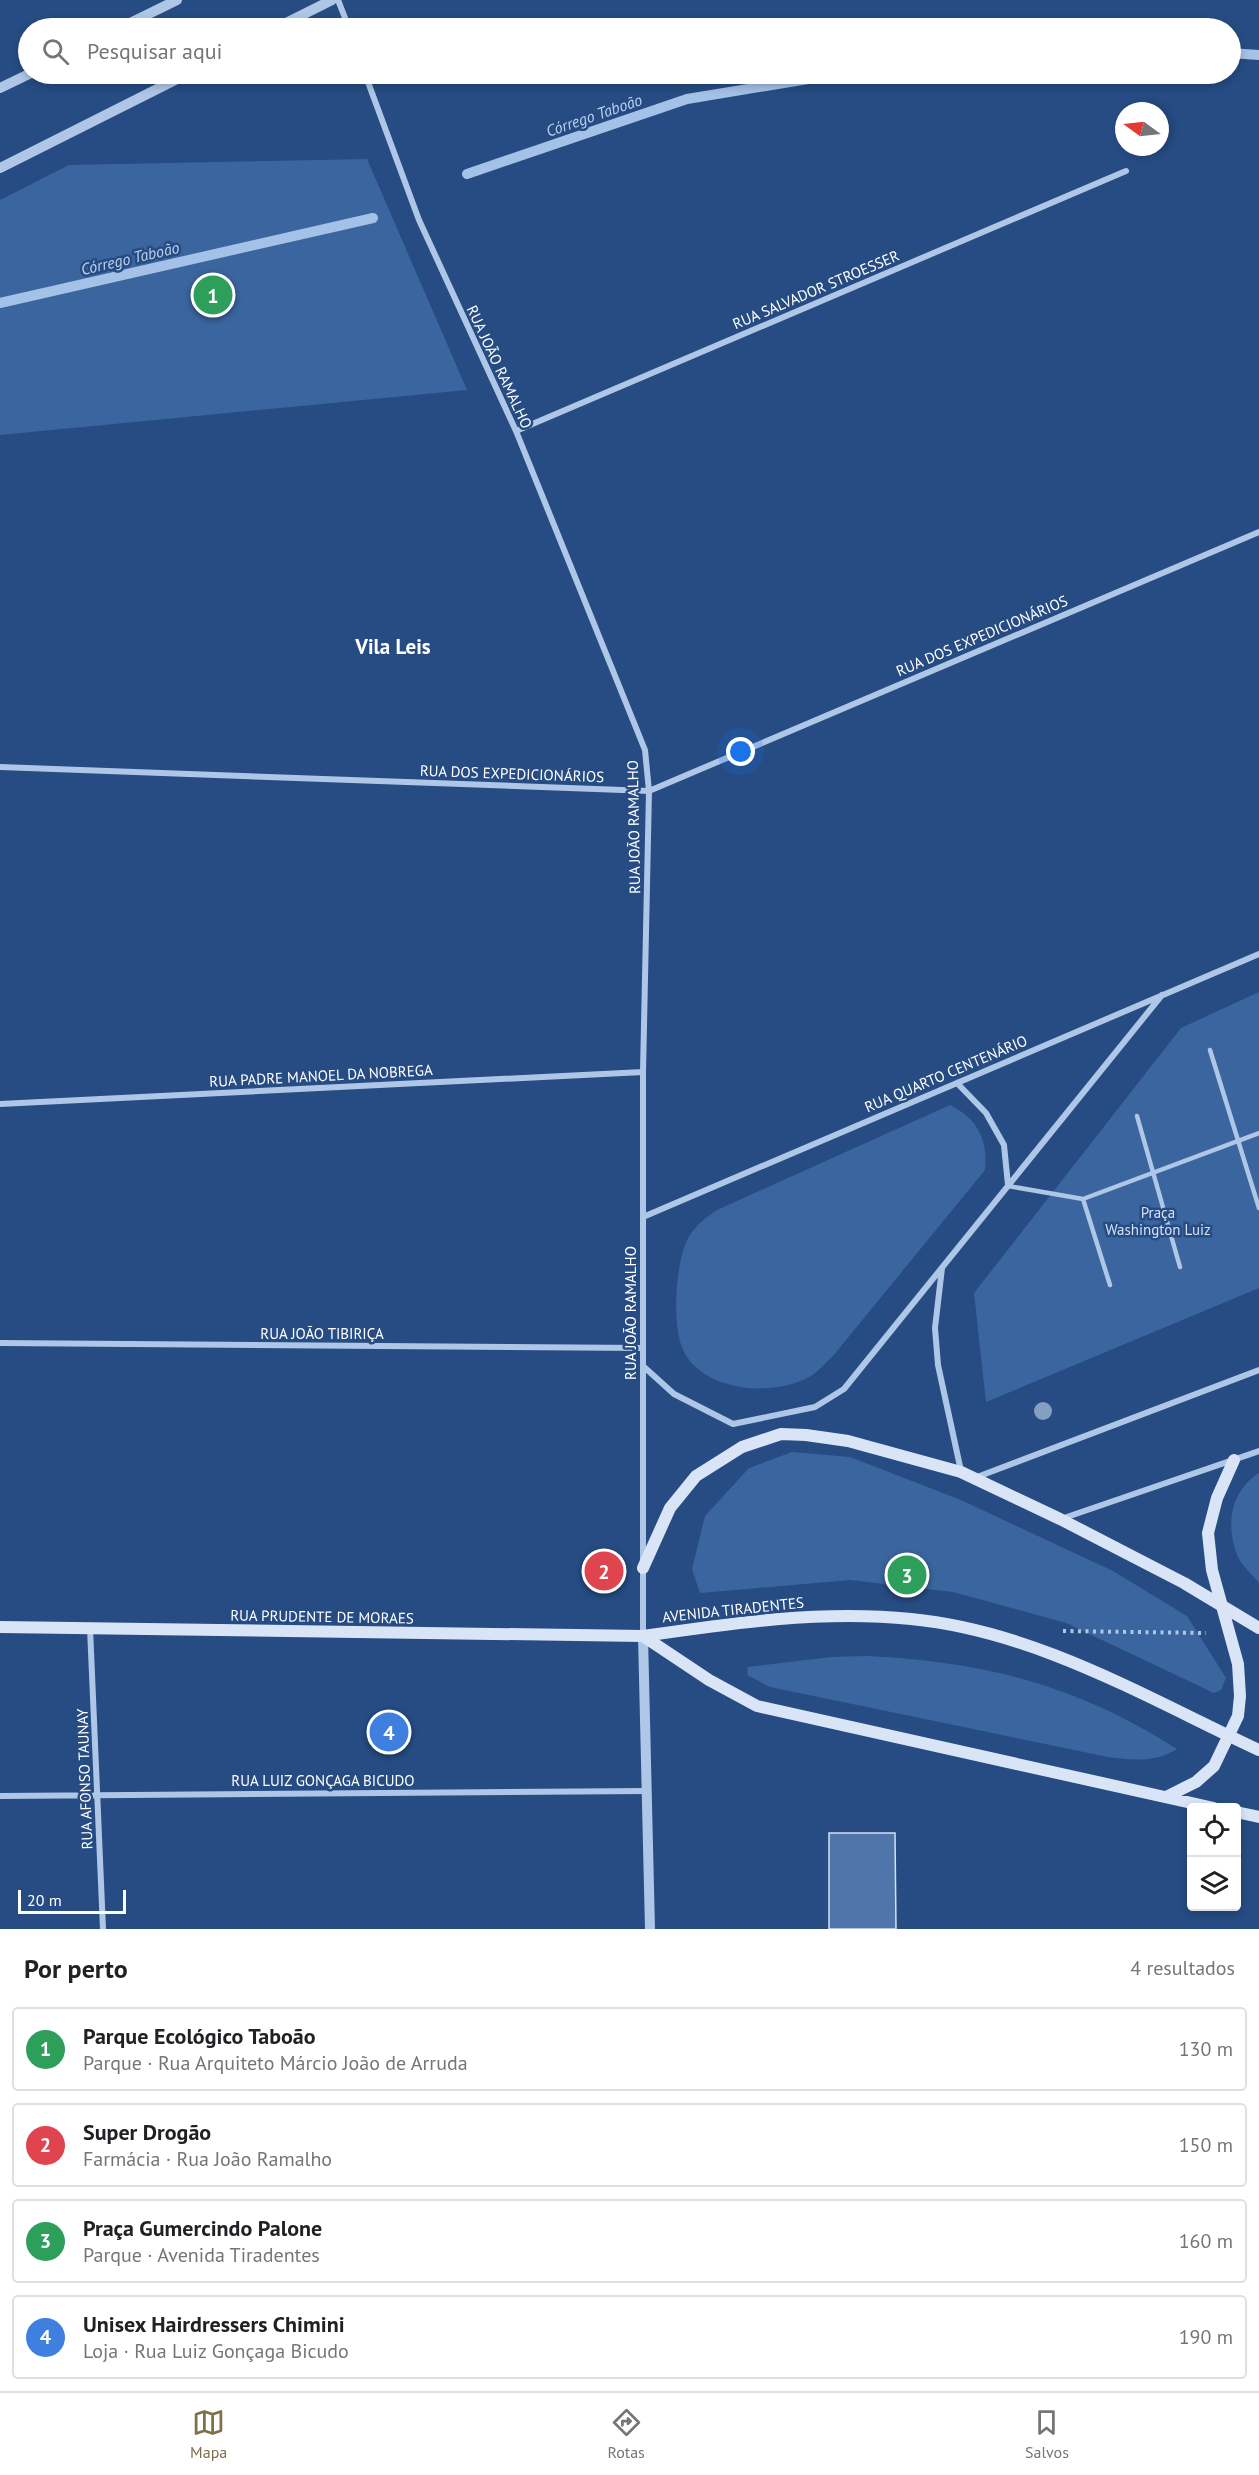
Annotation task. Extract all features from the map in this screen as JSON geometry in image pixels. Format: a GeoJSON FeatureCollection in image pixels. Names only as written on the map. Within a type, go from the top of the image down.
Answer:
{"type":"FeatureCollection","features":[{"type":"Feature","properties":{"kind":"main road"},"geometry":{"type":"LineString","coordinates":[[643,1568],[670,1508],[696,1476],[742,1447],[781,1434],[806,1435],[848,1441],[961,1472],[1060,1519],[1184,1583],[1259,1628]]}},
{"type":"Feature","properties":{"kind":"main road"},"geometry":{"type":"LineString","coordinates":[[1166,1797],[1196,1782],[1215,1766],[1238,1716],[1240,1696],[1238,1664],[1212,1570],[1208,1533],[1217,1498],[1234,1460]]}},
{"type":"Feature","properties":{"kind":"main road","name":"AVENIDA TIRADENTES"},"geometry":{"type":"LineString","coordinates":[[643,1636],[806,1616],[913,1619],[973,1630],[1095,1670],[1259,1750]]}},
{"type":"Feature","properties":{"kind":"main road","name":"RUA PRUDENTE DE MORAES"},"geometry":{"type":"LineString","coordinates":[[0,1627],[643,1636]]}},
{"type":"Feature","properties":{"kind":"main road","name":"AVENIDA TIRADENTES"},"geometry":{"type":"LineString","coordinates":[[643,1636],[709,1680],[757,1706],[1192,1803]]}},
{"type":"Feature","properties":{"kind":"main road"},"geometry":{"type":"LineString","coordinates":[[1241,1813],[1259,1817]]}},
{"type":"Feature","properties":{"kind":"street"},"geometry":{"type":"LineString","coordinates":[[140,18],[177,0]]}},
{"type":"Feature","properties":{"kind":"street"},"geometry":{"type":"LineString","coordinates":[[296,18],[332,0]]}},
{"type":"Feature","properties":{"kind":"street"},"geometry":{"type":"LineString","coordinates":[[338,0],[345,18]]}},
{"type":"Feature","properties":{"kind":"street"},"geometry":{"type":"LineString","coordinates":[[0,88],[18,79]]}},
{"type":"Feature","properties":{"kind":"street"},"geometry":{"type":"LineString","coordinates":[[0,168],[167,84]]}},
{"type":"Feature","properties":{"kind":"street","name":"RUA JOÃO RAMALHO"},"geometry":{"type":"LineString","coordinates":[[369,84],[419,220],[516,431],[645,750],[649,790],[643,1072],[643,1636]]}},
{"type":"Feature","properties":{"kind":"street","name":"RUA SALVADOR STROESSER"},"geometry":{"type":"LineString","coordinates":[[516,431],[1126,171]]}},
{"type":"Feature","properties":{"kind":"street","name":"RUA DOS EXPEDICIONÁRIOS"},"geometry":{"type":"LineString","coordinates":[[0,767],[649,790],[1259,532]]}},
{"type":"Feature","properties":{"kind":"street","name":"RUA QUARTO CENTENÁRIO"},"geometry":{"type":"LineString","coordinates":[[643,1217],[1259,954]]}},
{"type":"Feature","properties":{"kind":"street"},"geometry":{"type":"LineString","coordinates":[[643,1366],[674,1394],[733,1424],[815,1407],[844,1389],[1162,995]]}},
{"type":"Feature","properties":{"kind":"street","name":"RUA PADRE MANOEL DA NOBREGA"},"geometry":{"type":"LineString","coordinates":[[0,1104],[643,1072]]}},
{"type":"Feature","properties":{"kind":"street"},"geometry":{"type":"LineString","coordinates":[[957,1083],[986,1113],[1004,1145],[1008,1186]]}},
{"type":"Feature","properties":{"kind":"street"},"geometry":{"type":"LineString","coordinates":[[942,1268],[935,1328],[938,1365],[961,1472]]}},
{"type":"Feature","properties":{"kind":"street","name":"RUA JOÃO TIBIRIÇA"},"geometry":{"type":"LineString","coordinates":[[0,1343],[643,1348]]}},
{"type":"Feature","properties":{"kind":"street"},"geometry":{"type":"LineString","coordinates":[[975,1478],[1259,1370]]}},
{"type":"Feature","properties":{"kind":"street"},"geometry":{"type":"LineString","coordinates":[[1060,1519],[1259,1451]]}},
{"type":"Feature","properties":{"kind":"street","name":"RUA AFONSO TAUNAY"},"geometry":{"type":"LineString","coordinates":[[90,1628],[103,1929]]}},
{"type":"Feature","properties":{"kind":"street"},"geometry":{"type":"LineString","coordinates":[[643,1636],[650,1929]]}},
{"type":"Feature","properties":{"kind":"street","name":"RUA LUIZ GONÇAGA BICUDO"},"geometry":{"type":"LineString","coordinates":[[0,1796],[647,1791]]}},
{"type":"Feature","properties":{"kind":"lane"},"geometry":{"type":"LineString","coordinates":[[1210,1050],[1259,1208]]}},
{"type":"Feature","properties":{"kind":"lane"},"geometry":{"type":"LineString","coordinates":[[1137,1116],[1180,1267]]}},
{"type":"Feature","properties":{"kind":"lane"},"geometry":{"type":"LineString","coordinates":[[1008,1186],[1083,1199],[1259,1133]]}},
{"type":"Feature","properties":{"kind":"lane"},"geometry":{"type":"LineString","coordinates":[[1083,1199],[1110,1285]]}},
{"type":"Feature","properties":{"kind":"path"},"geometry":{"type":"LineString","coordinates":[[1055,1631],[1230,1633]]}},
{"type":"Feature","properties":{"kind":"green space"},"geometry":{"type":"Polygon","coordinates":[[[367,159],[467,390],[0,435],[0,200],[69,165],[367,159]]]}},
{"type":"Feature","properties":{"kind":"green space","name":"Praça Washington Luiz"},"geometry":{"type":"Polygon","coordinates":[[[1259,992],[1259,1288],[986,1402],[974,1293],[1181,1028],[1259,992]]]}},
{"type":"Feature","properties":{"kind":"green space"},"geometry":{"type":"Polygon","coordinates":[[[950,1105],[968,1117],[979,1132],[985,1149],[985,1170],[833,1356],[809,1377],[777,1387],[741,1387],[723,1383],[707,1376],[694,1365],[684,1352],[680,1341],[677,1327],[676,1293],[685,1246],[699,1224],[717,1210],[950,1105]]]}},
{"type":"Feature","properties":{"kind":"green space"},"geometry":{"type":"Polygon","coordinates":[[[792,1452],[850,1457],[961,1500],[1113,1571],[1187,1616],[1226,1678],[1221,1690],[1214,1693],[1066,1623],[953,1592],[850,1580],[700,1593],[692,1569],[705,1516],[749,1468],[792,1452]]]}},
{"type":"Feature","properties":{"kind":"green space"},"geometry":{"type":"Polygon","coordinates":[[[1259,1473],[1259,1583],[1238,1557],[1231,1522],[1236,1500],[1249,1481],[1259,1473]]]}},
{"type":"Feature","properties":{"kind":"green space"},"geometry":{"type":"Polygon","coordinates":[[[868,1656],[952,1664],[1029,1681],[1103,1708],[1177,1749],[1152,1758],[1108,1757],[770,1687],[747,1675],[748,1667],[831,1657],[868,1656]]]}},
{"type":"Feature","properties":{"kind":"building"},"geometry":{"type":"Polygon","coordinates":[[[829,1833],[895,1833],[896,1929],[829,1929],[829,1833]]]}},
{"type":"Feature","properties":{"kind":"waterway","name":"Córrego Taboão"},"geometry":{"type":"LineString","coordinates":[[1241,54],[1259,55]]}},
{"type":"Feature","properties":{"kind":"waterway","name":"Córrego Taboão"},"geometry":{"type":"LineString","coordinates":[[467,174],[687,99],[778,84]]}},
{"type":"Feature","properties":{"kind":"waterway","name":"Córrego Taboão"},"geometry":{"type":"LineString","coordinates":[[0,303],[373,218]]}},
{"type":"Feature","properties":{"kind":"place","name":"Parque Ecológico Taboão"},"geometry":{"type":"Point","coordinates":[213,295]}},
{"type":"Feature","properties":{"kind":"place","name":"Super Drogão"},"geometry":{"type":"Point","coordinates":[604,1571]}},
{"type":"Feature","properties":{"kind":"place","name":"Praça Gumercindo Palone"},"geometry":{"type":"Point","coordinates":[907,1575]}},
{"type":"Feature","properties":{"kind":"place","name":"Unisex Hairdressers Chimini"},"geometry":{"type":"Point","coordinates":[389,1732]}},
{"type":"Feature","properties":{"kind":"district","name":"Vila Leis"},"geometry":{"type":"Point","coordinates":[393,647]}}]}
